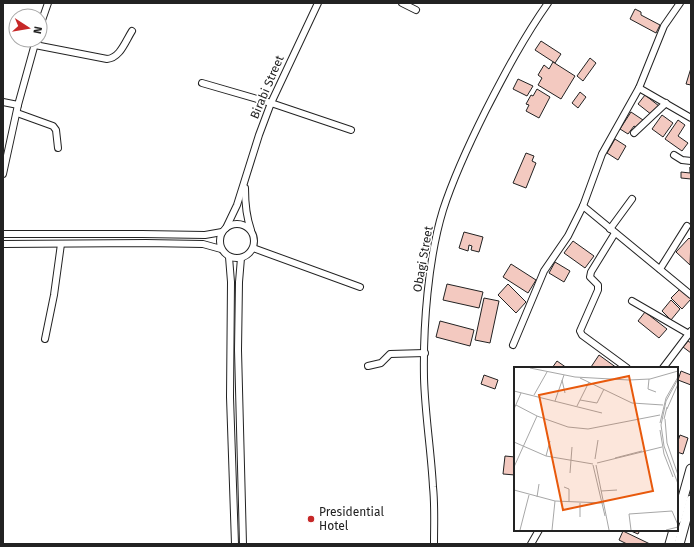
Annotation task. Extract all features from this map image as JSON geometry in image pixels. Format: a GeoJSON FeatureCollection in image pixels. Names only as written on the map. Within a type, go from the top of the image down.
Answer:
{"type":"FeatureCollection","features":[{"type":"Feature","properties":{"kind":"main road"},"geometry":{"type":"LineString","coordinates":[[685,519],[691,469]]}},
{"type":"Feature","properties":{"kind":"main road"},"geometry":{"type":"LineString","coordinates":[[679,544],[691,500]]}},
{"type":"Feature","properties":{"kind":"main road"},"geometry":{"type":"LineString","coordinates":[[670,544],[674,531]]}},
{"type":"Feature","properties":{"kind":"street","name":"Birabi Street"},"geometry":{"type":"LineString","coordinates":[[245,183],[259,135],[271,103],[318,3]]}},
{"type":"Feature","properties":{"kind":"street"},"geometry":{"type":"LineString","coordinates":[[402,3],[416,10]]}},
{"type":"Feature","properties":{"kind":"street","name":"Obagi Street"},"geometry":{"type":"LineString","coordinates":[[434,544],[434,487],[424,378],[429,283],[436,242],[448,196],[475,133],[504,74],[527,34],[548,3]]}},
{"type":"Feature","properties":{"kind":"street"},"geometry":{"type":"LineString","coordinates":[[513,344],[544,271],[568,236],[583,206],[602,154],[639,88],[664,26],[680,3]]}},
{"type":"Feature","properties":{"kind":"street"},"geometry":{"type":"LineString","coordinates":[[48,45],[106,59],[117,55],[132,31]]}},
{"type":"Feature","properties":{"kind":"street"},"geometry":{"type":"LineString","coordinates":[[3,174],[18,105],[34,48]]}},
{"type":"Feature","properties":{"kind":"street"},"geometry":{"type":"LineString","coordinates":[[202,83],[271,103],[351,130]]}},
{"type":"Feature","properties":{"kind":"street"},"geometry":{"type":"LineString","coordinates":[[639,88],[691,118]]}},
{"type":"Feature","properties":{"kind":"street"},"geometry":{"type":"LineString","coordinates":[[3,102],[18,105]]}},
{"type":"Feature","properties":{"kind":"street"},"geometry":{"type":"LineString","coordinates":[[634,133],[666,103]]}},
{"type":"Feature","properties":{"kind":"street"},"geometry":{"type":"LineString","coordinates":[[17,113],[53,126],[56,130],[58,148]]}},
{"type":"Feature","properties":{"kind":"street"},"geometry":{"type":"LineString","coordinates":[[674,155],[682,160],[691,161]]}},
{"type":"Feature","properties":{"kind":"street"},"geometry":{"type":"LineString","coordinates":[[221,248],[220,237],[237,205],[245,183]]}},
{"type":"Feature","properties":{"kind":"street"},"geometry":{"type":"LineString","coordinates":[[229,257],[242,258],[253,248],[254,243],[245,206],[245,183]]}},
{"type":"Feature","properties":{"kind":"street"},"geometry":{"type":"LineString","coordinates":[[626,367],[582,335],[580,331],[598,290],[598,285],[590,277],[591,272],[632,199]]}},
{"type":"Feature","properties":{"kind":"street"},"geometry":{"type":"LineString","coordinates":[[583,206],[691,295]]}},
{"type":"Feature","properties":{"kind":"street"},"geometry":{"type":"LineString","coordinates":[[3,234],[205,235],[224,230],[231,225],[243,225],[251,232]]}},
{"type":"Feature","properties":{"kind":"street"},"geometry":{"type":"LineString","coordinates":[[660,269],[687,226]]}},
{"type":"Feature","properties":{"kind":"street"},"geometry":{"type":"LineString","coordinates":[[3,244],[203,244],[221,248],[229,257],[231,282],[230,397],[235,544]]}},
{"type":"Feature","properties":{"kind":"street"},"geometry":{"type":"LineString","coordinates":[[45,339],[52,307],[61,244]]}},
{"type":"Feature","properties":{"kind":"street"},"geometry":{"type":"LineString","coordinates":[[253,248],[360,287]]}},
{"type":"Feature","properties":{"kind":"street"},"geometry":{"type":"LineString","coordinates":[[242,258],[240,270],[238,350],[243,544]]}},
{"type":"Feature","properties":{"kind":"street"},"geometry":{"type":"LineString","coordinates":[[632,301],[690,333],[664,367]]}},
{"type":"Feature","properties":{"kind":"street"},"geometry":{"type":"LineString","coordinates":[[368,366],[380,363],[390,354],[425,353]]}},
{"type":"Feature","properties":{"kind":"street"},"geometry":{"type":"LineString","coordinates":[[531,544],[538,531]]}},
{"type":"Feature","properties":{"kind":"building"},"geometry":{"type":"Polygon","coordinates":[[[635,9],[641,12],[641,15],[660,25],[656,33],[630,19],[635,9]]]}},
{"type":"Feature","properties":{"kind":"building"},"geometry":{"type":"Polygon","coordinates":[[[541,41],[561,54],[555,63],[535,50],[541,41]]]}},
{"type":"Feature","properties":{"kind":"building"},"geometry":{"type":"Polygon","coordinates":[[[590,58],[596,63],[583,81],[577,76],[590,58]]]}},
{"type":"Feature","properties":{"kind":"building"},"geometry":{"type":"Polygon","coordinates":[[[553,62],[575,76],[561,99],[538,85],[542,78],[538,75],[544,65],[549,69],[553,62]]]}},
{"type":"Feature","properties":{"kind":"building"},"geometry":{"type":"Polygon","coordinates":[[[691,68],[691,85],[686,84],[691,68]]]}},
{"type":"Feature","properties":{"kind":"building"},"geometry":{"type":"Polygon","coordinates":[[[518,79],[533,86],[527,96],[513,89],[518,79]]]}},
{"type":"Feature","properties":{"kind":"building"},"geometry":{"type":"Polygon","coordinates":[[[537,89],[550,97],[539,118],[526,111],[529,105],[526,104],[531,95],[533,96],[537,89]]]}},
{"type":"Feature","properties":{"kind":"building"},"geometry":{"type":"Polygon","coordinates":[[[580,92],[586,97],[578,108],[572,103],[580,92]]]}},
{"type":"Feature","properties":{"kind":"building"},"geometry":{"type":"Polygon","coordinates":[[[645,95],[659,106],[652,115],[638,104],[645,95]]]}},
{"type":"Feature","properties":{"kind":"building"},"geometry":{"type":"Polygon","coordinates":[[[631,112],[643,120],[637,128],[634,126],[628,134],[620,129],[631,112]]]}},
{"type":"Feature","properties":{"kind":"building"},"geometry":{"type":"Polygon","coordinates":[[[662,115],[673,123],[663,137],[652,129],[662,115]]]}},
{"type":"Feature","properties":{"kind":"building"},"geometry":{"type":"Polygon","coordinates":[[[678,120],[685,125],[678,136],[688,143],[682,151],[665,139],[678,120]]]}},
{"type":"Feature","properties":{"kind":"building"},"geometry":{"type":"Polygon","coordinates":[[[615,139],[626,146],[618,160],[607,153],[615,139]]]}},
{"type":"Feature","properties":{"kind":"building"},"geometry":{"type":"Polygon","coordinates":[[[526,153],[534,156],[532,161],[536,163],[526,188],[513,183],[526,153]]]}},
{"type":"Feature","properties":{"kind":"building"},"geometry":{"type":"Polygon","coordinates":[[[690,167],[691,179],[681,178],[681,172],[690,173],[690,167]]]}},
{"type":"Feature","properties":{"kind":"building"},"geometry":{"type":"Polygon","coordinates":[[[464,232],[483,237],[479,252],[471,250],[472,246],[469,245],[468,251],[459,248],[464,232]]]}},
{"type":"Feature","properties":{"kind":"building"},"geometry":{"type":"Polygon","coordinates":[[[689,238],[691,240],[690,265],[676,252],[689,238]]]}},
{"type":"Feature","properties":{"kind":"building"},"geometry":{"type":"Polygon","coordinates":[[[573,241],[594,256],[585,268],[564,253],[573,241]]]}},
{"type":"Feature","properties":{"kind":"building"},"geometry":{"type":"Polygon","coordinates":[[[555,262],[570,271],[564,282],[549,273],[555,262]]]}},
{"type":"Feature","properties":{"kind":"building"},"geometry":{"type":"Polygon","coordinates":[[[511,264],[536,280],[528,293],[503,277],[511,264]]]}},
{"type":"Feature","properties":{"kind":"building"},"geometry":{"type":"Polygon","coordinates":[[[447,284],[483,292],[479,308],[443,300],[447,284]]]}},
{"type":"Feature","properties":{"kind":"building"},"geometry":{"type":"Polygon","coordinates":[[[508,284],[526,302],[516,313],[498,295],[508,284]]]}},
{"type":"Feature","properties":{"kind":"building"},"geometry":{"type":"Polygon","coordinates":[[[680,289],[691,299],[682,309],[671,298],[680,289]]]}},
{"type":"Feature","properties":{"kind":"building"},"geometry":{"type":"Polygon","coordinates":[[[484,298],[499,301],[490,343],[475,340],[484,298]]]}},
{"type":"Feature","properties":{"kind":"building"},"geometry":{"type":"Polygon","coordinates":[[[671,300],[680,309],[671,320],[662,311],[671,300]]]}},
{"type":"Feature","properties":{"kind":"building"},"geometry":{"type":"Polygon","coordinates":[[[645,312],[667,329],[659,338],[638,321],[645,312]]]}},
{"type":"Feature","properties":{"kind":"building"},"geometry":{"type":"Polygon","coordinates":[[[440,321],[474,330],[470,346],[436,337],[440,321]]]}},
{"type":"Feature","properties":{"kind":"building"},"geometry":{"type":"Polygon","coordinates":[[[688,341],[691,343],[691,353],[683,347],[688,341]]]}},
{"type":"Feature","properties":{"kind":"building"},"geometry":{"type":"Polygon","coordinates":[[[599,355],[616,367],[591,367],[599,355]]]}},
{"type":"Feature","properties":{"kind":"building"},"geometry":{"type":"Polygon","coordinates":[[[557,361],[566,367],[553,367],[557,361]]]}},
{"type":"Feature","properties":{"kind":"building"},"geometry":{"type":"Polygon","coordinates":[[[681,371],[691,375],[691,385],[678,380],[681,371]]]}},
{"type":"Feature","properties":{"kind":"building"},"geometry":{"type":"Polygon","coordinates":[[[484,375],[498,380],[495,389],[481,384],[484,375]]]}},
{"type":"Feature","properties":{"kind":"building"},"geometry":{"type":"Polygon","coordinates":[[[680,435],[688,438],[683,454],[678,452],[678,441],[680,435]]]}},
{"type":"Feature","properties":{"kind":"building"},"geometry":{"type":"Polygon","coordinates":[[[505,456],[514,457],[514,475],[503,474],[505,456]]]}},
{"type":"Feature","properties":{"kind":"building"},"geometry":{"type":"Polygon","coordinates":[[[623,531],[650,544],[627,544],[619,540],[623,531]]]}},
{"type":"Feature","properties":{"kind":"building"},"geometry":{"type":"Polygon","coordinates":[[[631,531],[640,531],[638,534],[631,531]]]}},
{"type":"Feature","properties":{"kind":"place","name":"Presidential Hotel"},"geometry":{"type":"Point","coordinates":[311,519]}}]}
